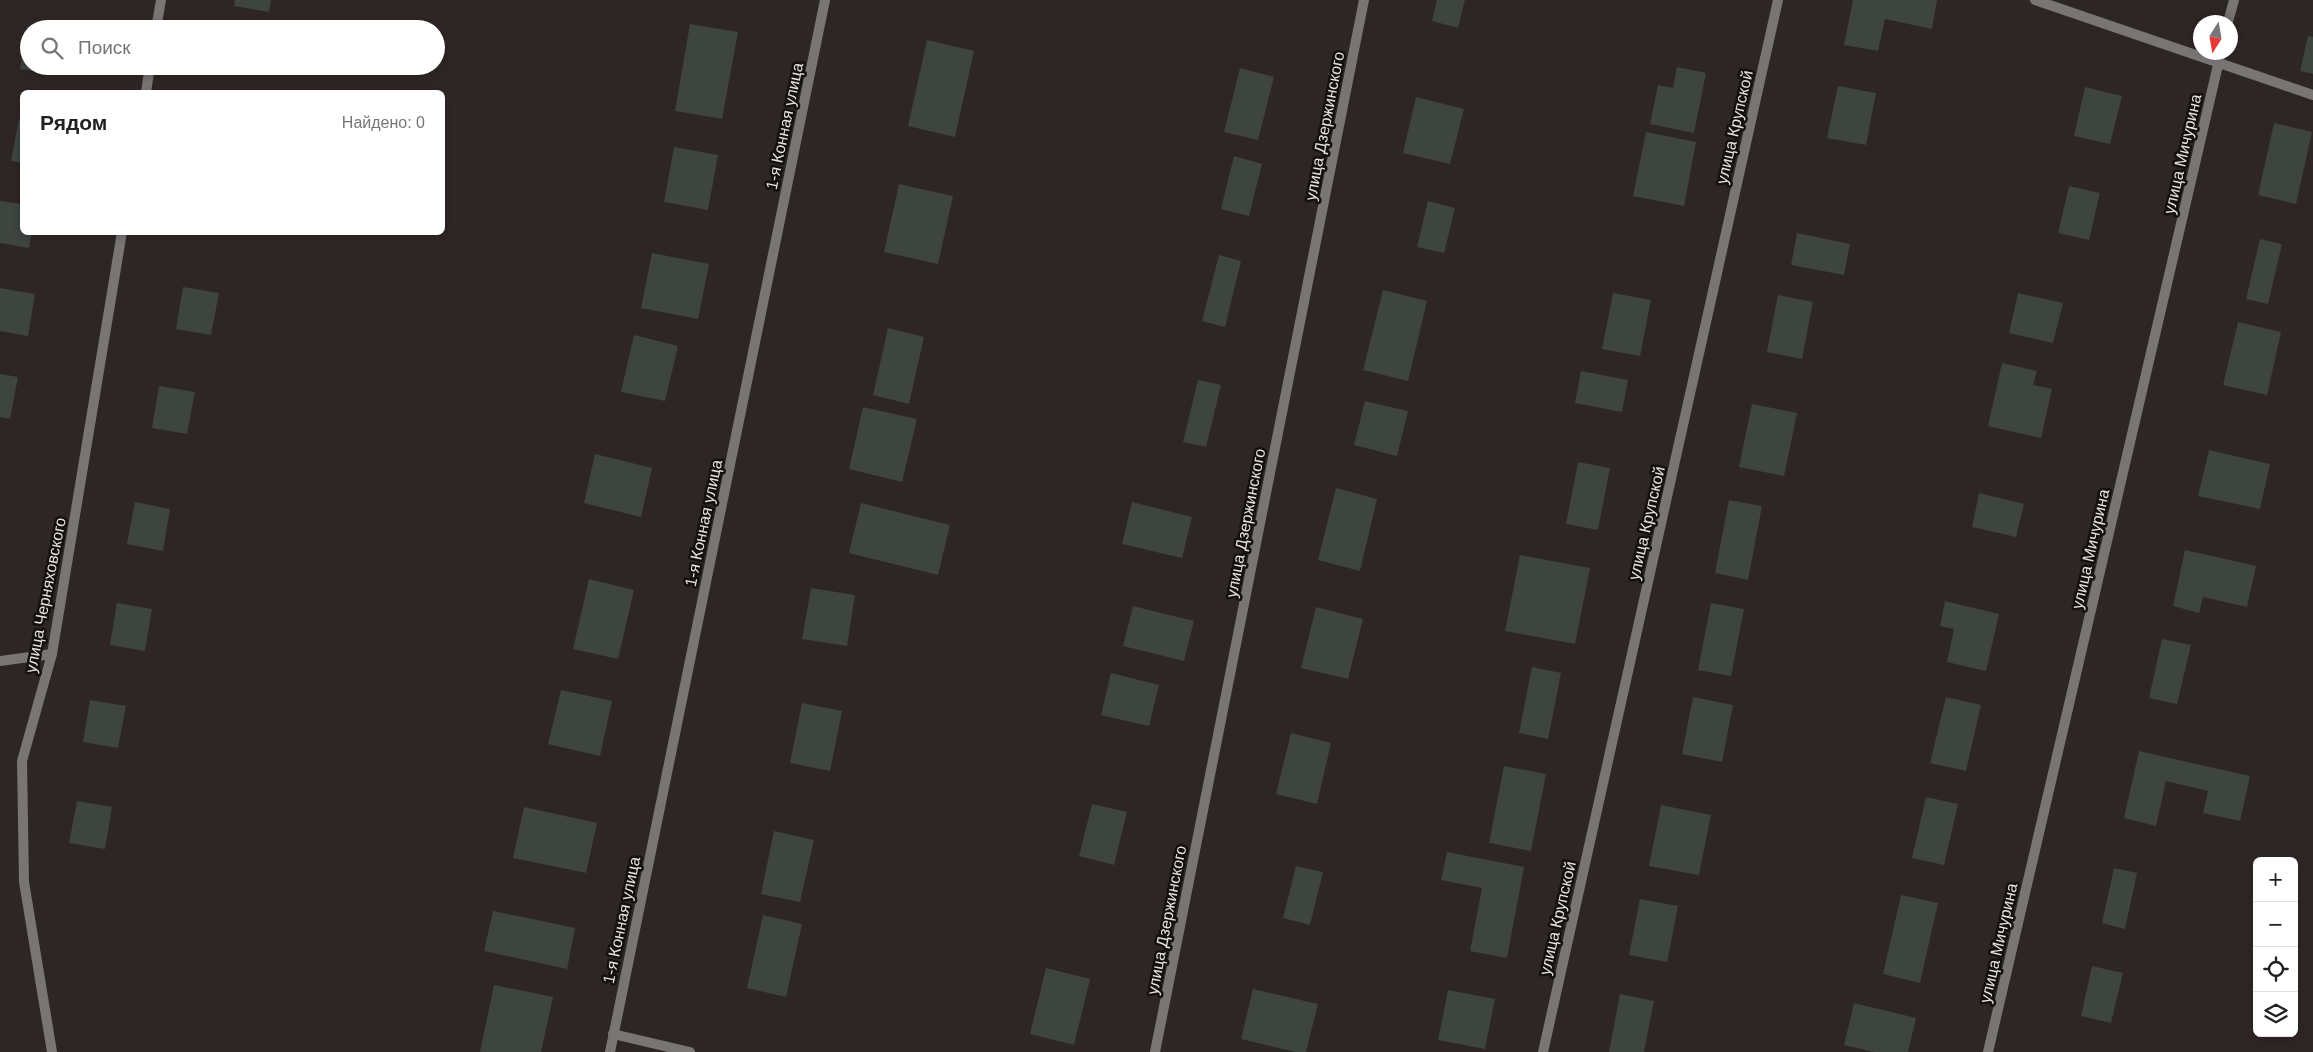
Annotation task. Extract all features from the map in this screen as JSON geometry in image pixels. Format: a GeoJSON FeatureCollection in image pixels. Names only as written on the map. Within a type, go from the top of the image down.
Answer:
{"type":"FeatureCollection","features":[{"type":"Feature","properties":{"kind":"street"},"geometry":{"type":"LineString","coordinates":[[158,20],[161,0]]}},
{"type":"Feature","properties":{"kind":"street","name":"1-я Конная улица"},"geometry":{"type":"LineString","coordinates":[[610,1052],[825,0]]}},
{"type":"Feature","properties":{"kind":"street","name":"улица Дзержинского"},"geometry":{"type":"LineString","coordinates":[[1156,1052],[1364,0]]}},
{"type":"Feature","properties":{"kind":"street","name":"улица Крупской"},"geometry":{"type":"LineString","coordinates":[[1543,1052],[1778,0]]}},
{"type":"Feature","properties":{"kind":"street"},"geometry":{"type":"LineString","coordinates":[[2035,0],[2313,95]]}},
{"type":"Feature","properties":{"kind":"street"},"geometry":{"type":"LineString","coordinates":[[2230,15],[2234,0]]}},
{"type":"Feature","properties":{"kind":"street","name":"улица Мичурина"},"geometry":{"type":"LineString","coordinates":[[1988,1052],[2219,60]]}},
{"type":"Feature","properties":{"kind":"street"},"geometry":{"type":"LineString","coordinates":[[146,90],[149,75]]}},
{"type":"Feature","properties":{"kind":"street","name":"улица Черняховского"},"geometry":{"type":"LineString","coordinates":[[52,1052],[24,882],[22,761],[52,654],[122,235]]}},
{"type":"Feature","properties":{"kind":"street"},"geometry":{"type":"LineString","coordinates":[[0,661],[52,654]]}},
{"type":"Feature","properties":{"kind":"street"},"geometry":{"type":"LineString","coordinates":[[613,1034],[690,1052]]}},
{"type":"Feature","properties":{"kind":"building"},"geometry":{"type":"Polygon","coordinates":[[[235,0],[271,0],[269,12],[234,6],[235,0]]]}},
{"type":"Feature","properties":{"kind":"building"},"geometry":{"type":"Polygon","coordinates":[[[1437,0],[1465,0],[1458,28],[1432,21],[1437,0]]]}},
{"type":"Feature","properties":{"kind":"building"},"geometry":{"type":"Polygon","coordinates":[[[1853,0],[1937,0],[1932,29],[1885,19],[1878,51],[1844,45],[1853,0]]]}},
{"type":"Feature","properties":{"kind":"building"},"geometry":{"type":"Polygon","coordinates":[[[690,24],[738,32],[722,119],[675,111],[690,24]]]}},
{"type":"Feature","properties":{"kind":"building"},"geometry":{"type":"Polygon","coordinates":[[[2308,36],[2313,37],[2313,74],[2300,71],[2308,36]]]}},
{"type":"Feature","properties":{"kind":"building"},"geometry":{"type":"Polygon","coordinates":[[[927,40],[974,51],[955,137],[908,126],[927,40]]]}},
{"type":"Feature","properties":{"kind":"building"},"geometry":{"type":"Polygon","coordinates":[[[1677,67],[1706,73],[1694,133],[1650,124],[1658,85],[1673,88],[1677,67]]]}},
{"type":"Feature","properties":{"kind":"building"},"geometry":{"type":"Polygon","coordinates":[[[1240,68],[1274,77],[1258,140],[1224,132],[1240,68]]]}},
{"type":"Feature","properties":{"kind":"building"},"geometry":{"type":"Polygon","coordinates":[[[1838,86],[1876,93],[1866,145],[1827,138],[1838,86]]]}},
{"type":"Feature","properties":{"kind":"building"},"geometry":{"type":"Polygon","coordinates":[[[2085,87],[2122,96],[2110,144],[2074,136],[2085,87]]]}},
{"type":"Feature","properties":{"kind":"building"},"geometry":{"type":"Polygon","coordinates":[[[1416,97],[1464,109],[1450,164],[1403,153],[1416,97]]]}},
{"type":"Feature","properties":{"kind":"building"},"geometry":{"type":"Polygon","coordinates":[[[19,119],[20,163],[11,161],[19,119]]]}},
{"type":"Feature","properties":{"kind":"building"},"geometry":{"type":"Polygon","coordinates":[[[2274,123],[2312,132],[2296,204],[2258,195],[2274,123]]]}},
{"type":"Feature","properties":{"kind":"building"},"geometry":{"type":"Polygon","coordinates":[[[1646,132],[1696,142],[1684,206],[1633,196],[1646,132]]]}},
{"type":"Feature","properties":{"kind":"building"},"geometry":{"type":"Polygon","coordinates":[[[674,147],[718,155],[708,210],[664,202],[674,147]]]}},
{"type":"Feature","properties":{"kind":"building"},"geometry":{"type":"Polygon","coordinates":[[[1234,156],[1262,164],[1249,216],[1221,209],[1234,156]]]}},
{"type":"Feature","properties":{"kind":"building"},"geometry":{"type":"Polygon","coordinates":[[[899,184],[953,196],[938,264],[884,252],[899,184]]]}},
{"type":"Feature","properties":{"kind":"building"},"geometry":{"type":"Polygon","coordinates":[[[2069,186],[2100,193],[2089,240],[2058,233],[2069,186]]]}},
{"type":"Feature","properties":{"kind":"building"},"geometry":{"type":"Polygon","coordinates":[[[0,201],[20,204],[20,235],[31,235],[29,248],[0,243],[0,201]]]}},
{"type":"Feature","properties":{"kind":"building"},"geometry":{"type":"Polygon","coordinates":[[[1428,201],[1455,208],[1444,253],[1417,247],[1428,201]]]}},
{"type":"Feature","properties":{"kind":"building"},"geometry":{"type":"Polygon","coordinates":[[[1797,233],[1850,244],[1844,275],[1791,265],[1797,233]]]}},
{"type":"Feature","properties":{"kind":"building"},"geometry":{"type":"Polygon","coordinates":[[[2260,239],[2282,244],[2268,304],[2246,299],[2260,239]]]}},
{"type":"Feature","properties":{"kind":"building"},"geometry":{"type":"Polygon","coordinates":[[[652,253],[709,264],[698,319],[641,308],[652,253]]]}},
{"type":"Feature","properties":{"kind":"building"},"geometry":{"type":"Polygon","coordinates":[[[1219,255],[1241,261],[1225,327],[1202,321],[1219,255]]]}},
{"type":"Feature","properties":{"kind":"building"},"geometry":{"type":"Polygon","coordinates":[[[183,287],[219,293],[211,335],[176,329],[183,287]]]}},
{"type":"Feature","properties":{"kind":"building"},"geometry":{"type":"Polygon","coordinates":[[[0,288],[35,294],[28,336],[0,331],[0,288]]]}},
{"type":"Feature","properties":{"kind":"building"},"geometry":{"type":"Polygon","coordinates":[[[1383,290],[1427,301],[1408,381],[1363,370],[1383,290]]]}},
{"type":"Feature","properties":{"kind":"building"},"geometry":{"type":"Polygon","coordinates":[[[1613,293],[1651,300],[1640,356],[1602,349],[1613,293]]]}},
{"type":"Feature","properties":{"kind":"building"},"geometry":{"type":"Polygon","coordinates":[[[2018,293],[2063,303],[2053,343],[2009,333],[2018,293]]]}},
{"type":"Feature","properties":{"kind":"building"},"geometry":{"type":"Polygon","coordinates":[[[1778,295],[1813,302],[1802,359],[1767,352],[1778,295]]]}},
{"type":"Feature","properties":{"kind":"building"},"geometry":{"type":"Polygon","coordinates":[[[2238,322],[2281,332],[2267,395],[2223,385],[2238,322]]]}},
{"type":"Feature","properties":{"kind":"building"},"geometry":{"type":"Polygon","coordinates":[[[888,328],[924,337],[909,404],[873,395],[888,328]]]}},
{"type":"Feature","properties":{"kind":"building"},"geometry":{"type":"Polygon","coordinates":[[[634,335],[678,346],[665,401],[621,392],[634,335]]]}},
{"type":"Feature","properties":{"kind":"building"},"geometry":{"type":"Polygon","coordinates":[[[2002,363],[2037,371],[2033,385],[2052,389],[2041,438],[1988,426],[2002,363]]]}},
{"type":"Feature","properties":{"kind":"building"},"geometry":{"type":"Polygon","coordinates":[[[1581,371],[1628,380],[1622,412],[1575,403],[1581,371]]]}},
{"type":"Feature","properties":{"kind":"building"},"geometry":{"type":"Polygon","coordinates":[[[0,374],[18,377],[10,419],[0,417],[0,374]]]}},
{"type":"Feature","properties":{"kind":"building"},"geometry":{"type":"Polygon","coordinates":[[[1198,380],[1221,385],[1206,447],[1183,442],[1198,380]]]}},
{"type":"Feature","properties":{"kind":"building"},"geometry":{"type":"Polygon","coordinates":[[[159,386],[195,392],[187,434],[152,428],[159,386]]]}},
{"type":"Feature","properties":{"kind":"building"},"geometry":{"type":"Polygon","coordinates":[[[1365,401],[1408,411],[1397,456],[1354,445],[1365,401]]]}},
{"type":"Feature","properties":{"kind":"building"},"geometry":{"type":"Polygon","coordinates":[[[1752,404],[1797,413],[1784,476],[1739,467],[1752,404]]]}},
{"type":"Feature","properties":{"kind":"building"},"geometry":{"type":"Polygon","coordinates":[[[863,407],[917,419],[902,482],[849,469],[863,407]]]}},
{"type":"Feature","properties":{"kind":"building"},"geometry":{"type":"Polygon","coordinates":[[[2209,450],[2270,464],[2260,509],[2198,496],[2209,450]]]}},
{"type":"Feature","properties":{"kind":"building"},"geometry":{"type":"Polygon","coordinates":[[[595,454],[652,468],[641,517],[584,503],[595,454]]]}},
{"type":"Feature","properties":{"kind":"building"},"geometry":{"type":"Polygon","coordinates":[[[1578,462],[1610,468],[1598,530],[1566,524],[1578,462]]]}},
{"type":"Feature","properties":{"kind":"building"},"geometry":{"type":"Polygon","coordinates":[[[1336,488],[1377,499],[1360,571],[1318,560],[1336,488]]]}},
{"type":"Feature","properties":{"kind":"building"},"geometry":{"type":"Polygon","coordinates":[[[1979,493],[2024,504],[2016,537],[1972,527],[1979,493]]]}},
{"type":"Feature","properties":{"kind":"building"},"geometry":{"type":"Polygon","coordinates":[[[1729,500],[1762,506],[1748,580],[1715,573],[1729,500]]]}},
{"type":"Feature","properties":{"kind":"building"},"geometry":{"type":"Polygon","coordinates":[[[135,502],[170,509],[163,551],[127,544],[135,502]]]}},
{"type":"Feature","properties":{"kind":"building"},"geometry":{"type":"Polygon","coordinates":[[[1132,502],[1192,517],[1182,558],[1122,544],[1132,502]]]}},
{"type":"Feature","properties":{"kind":"building"},"geometry":{"type":"Polygon","coordinates":[[[861,503],[950,525],[938,575],[849,553],[861,503]]]}},
{"type":"Feature","properties":{"kind":"building"},"geometry":{"type":"Polygon","coordinates":[[[2185,550],[2256,566],[2247,607],[2203,597],[2199,613],[2173,606],[2185,550]]]}},
{"type":"Feature","properties":{"kind":"building"},"geometry":{"type":"Polygon","coordinates":[[[1520,555],[1590,568],[1575,644],[1505,631],[1520,555]]]}},
{"type":"Feature","properties":{"kind":"building"},"geometry":{"type":"Polygon","coordinates":[[[589,579],[634,590],[618,659],[573,649],[589,579]]]}},
{"type":"Feature","properties":{"kind":"building"},"geometry":{"type":"Polygon","coordinates":[[[811,588],[855,595],[847,646],[802,639],[811,588]]]}},
{"type":"Feature","properties":{"kind":"building"},"geometry":{"type":"Polygon","coordinates":[[[1945,601],[1999,614],[1986,671],[1947,662],[1954,629],[1940,626],[1945,601]]]}},
{"type":"Feature","properties":{"kind":"building"},"geometry":{"type":"Polygon","coordinates":[[[117,603],[152,609],[145,651],[110,645],[117,603]]]}},
{"type":"Feature","properties":{"kind":"building"},"geometry":{"type":"Polygon","coordinates":[[[1711,603],[1744,609],[1731,676],[1698,670],[1711,603]]]}},
{"type":"Feature","properties":{"kind":"building"},"geometry":{"type":"Polygon","coordinates":[[[1133,606],[1194,621],[1184,661],[1123,646],[1133,606]]]}},
{"type":"Feature","properties":{"kind":"building"},"geometry":{"type":"Polygon","coordinates":[[[1316,607],[1363,619],[1348,679],[1301,668],[1316,607]]]}},
{"type":"Feature","properties":{"kind":"building"},"geometry":{"type":"Polygon","coordinates":[[[2162,639],[2191,645],[2177,704],[2149,698],[2162,639]]]}},
{"type":"Feature","properties":{"kind":"building"},"geometry":{"type":"Polygon","coordinates":[[[1532,667],[1561,673],[1548,739],[1519,733],[1532,667]]]}},
{"type":"Feature","properties":{"kind":"building"},"geometry":{"type":"Polygon","coordinates":[[[1111,673],[1159,685],[1149,726],[1101,715],[1111,673]]]}},
{"type":"Feature","properties":{"kind":"building"},"geometry":{"type":"Polygon","coordinates":[[[561,690],[612,701],[600,756],[548,744],[561,690]]]}},
{"type":"Feature","properties":{"kind":"building"},"geometry":{"type":"Polygon","coordinates":[[[1693,697],[1733,705],[1722,762],[1682,754],[1693,697]]]}},
{"type":"Feature","properties":{"kind":"building"},"geometry":{"type":"Polygon","coordinates":[[[1946,697],[1981,705],[1966,771],[1930,763],[1946,697]]]}},
{"type":"Feature","properties":{"kind":"building"},"geometry":{"type":"Polygon","coordinates":[[[90,700],[126,706],[118,748],[83,742],[90,700]]]}},
{"type":"Feature","properties":{"kind":"building"},"geometry":{"type":"Polygon","coordinates":[[[802,703],[842,711],[830,771],[790,763],[802,703]]]}},
{"type":"Feature","properties":{"kind":"building"},"geometry":{"type":"Polygon","coordinates":[[[1291,733],[1331,743],[1317,804],[1276,794],[1291,733]]]}},
{"type":"Feature","properties":{"kind":"building"},"geometry":{"type":"Polygon","coordinates":[[[2139,751],[2250,776],[2240,821],[2203,813],[2208,791],[2166,781],[2156,826],[2124,818],[2139,751]]]}},
{"type":"Feature","properties":{"kind":"building"},"geometry":{"type":"Polygon","coordinates":[[[1504,766],[1546,774],[1531,851],[1489,843],[1504,766]]]}},
{"type":"Feature","properties":{"kind":"building"},"geometry":{"type":"Polygon","coordinates":[[[1926,797],[1958,804],[1944,865],[1912,858],[1926,797]]]}},
{"type":"Feature","properties":{"kind":"building"},"geometry":{"type":"Polygon","coordinates":[[[77,801],[112,807],[105,849],[69,843],[77,801]]]}},
{"type":"Feature","properties":{"kind":"building"},"geometry":{"type":"Polygon","coordinates":[[[1092,804],[1127,812],[1114,865],[1079,856],[1092,804]]]}},
{"type":"Feature","properties":{"kind":"building"},"geometry":{"type":"Polygon","coordinates":[[[1661,805],[1711,815],[1699,875],[1649,866],[1661,805]]]}},
{"type":"Feature","properties":{"kind":"building"},"geometry":{"type":"Polygon","coordinates":[[[524,807],[597,823],[586,873],[513,858],[524,807]]]}},
{"type":"Feature","properties":{"kind":"building"},"geometry":{"type":"Polygon","coordinates":[[[774,831],[814,840],[800,902],[761,894],[774,831]]]}},
{"type":"Feature","properties":{"kind":"building"},"geometry":{"type":"Polygon","coordinates":[[[1447,852],[1524,867],[1507,958],[1470,951],[1482,888],[1441,880],[1447,852]]]}},
{"type":"Feature","properties":{"kind":"building"},"geometry":{"type":"Polygon","coordinates":[[[1296,866],[1323,872],[1310,925],[1283,918],[1296,866]]]}},
{"type":"Feature","properties":{"kind":"building"},"geometry":{"type":"Polygon","coordinates":[[[2114,868],[2137,873],[2125,929],[2102,923],[2114,868]]]}},
{"type":"Feature","properties":{"kind":"building"},"geometry":{"type":"Polygon","coordinates":[[[1901,895],[1938,903],[1920,983],[1883,974],[1901,895]]]}},
{"type":"Feature","properties":{"kind":"building"},"geometry":{"type":"Polygon","coordinates":[[[1640,899],[1678,906],[1667,962],[1629,955],[1640,899]]]}},
{"type":"Feature","properties":{"kind":"building"},"geometry":{"type":"Polygon","coordinates":[[[493,911],[575,928],[567,969],[484,951],[493,911]]]}},
{"type":"Feature","properties":{"kind":"building"},"geometry":{"type":"Polygon","coordinates":[[[763,915],[802,924],[786,997],[747,988],[763,915]]]}},
{"type":"Feature","properties":{"kind":"building"},"geometry":{"type":"Polygon","coordinates":[[[2092,966],[2123,973],[2111,1023],[2081,1016],[2092,966]]]}},
{"type":"Feature","properties":{"kind":"building"},"geometry":{"type":"Polygon","coordinates":[[[1046,968],[1090,979],[1074,1045],[1030,1034],[1046,968]]]}},
{"type":"Feature","properties":{"kind":"building"},"geometry":{"type":"Polygon","coordinates":[[[494,985],[553,997],[541,1052],[480,1052],[494,985]]]}},
{"type":"Feature","properties":{"kind":"building"},"geometry":{"type":"Polygon","coordinates":[[[1253,989],[1318,1004],[1306,1052],[1295,1052],[1241,1039],[1253,989]]]}},
{"type":"Feature","properties":{"kind":"building"},"geometry":{"type":"Polygon","coordinates":[[[1448,990],[1495,999],[1485,1049],[1438,1040],[1448,990]]]}},
{"type":"Feature","properties":{"kind":"building"},"geometry":{"type":"Polygon","coordinates":[[[1620,994],[1654,1001],[1644,1052],[1609,1052],[1620,994]]]}},
{"type":"Feature","properties":{"kind":"building"},"geometry":{"type":"Polygon","coordinates":[[[1854,1003],[1916,1018],[1908,1052],[1874,1052],[1844,1045],[1854,1003]]]}}]}
